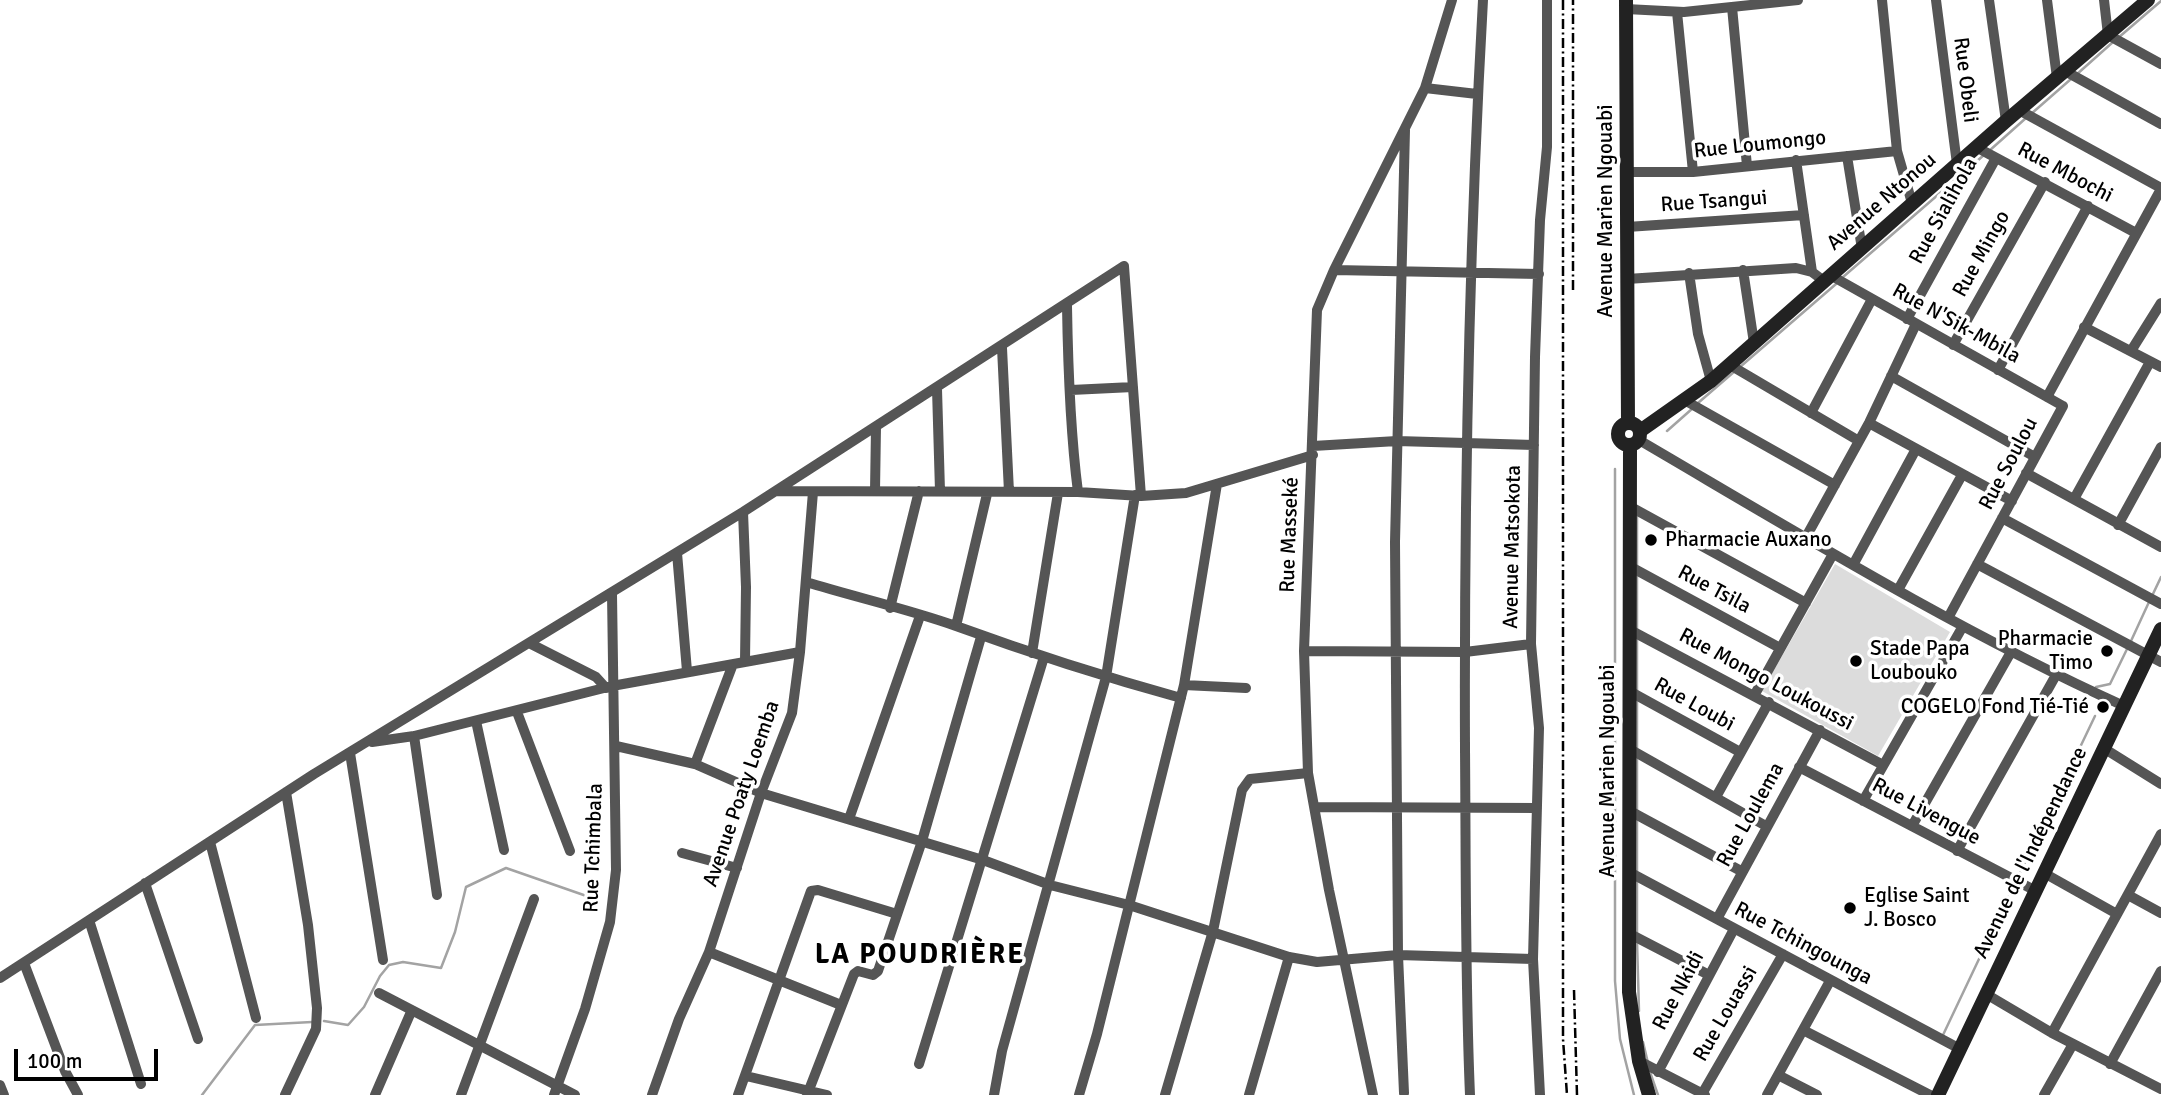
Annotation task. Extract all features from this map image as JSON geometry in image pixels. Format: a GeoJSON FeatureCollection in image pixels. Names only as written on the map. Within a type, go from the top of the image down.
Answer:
{"type":"FeatureCollection","features":[{"type":"Feature","properties":{"kind":"street","name":"Rue Masseké"},"geometry":{"type":"LineString","coordinates":[[1373,1095],[1343,959],[1308,774],[1304,651],[1317,310],[1334,270],[1425,88],[1452,0]]}},
{"type":"Feature","properties":{"kind":"street"},"geometry":{"type":"LineString","coordinates":[[1470,1095],[1466,958],[1465,443],[1477,94],[1483,0]]}},
{"type":"Feature","properties":{"kind":"street","name":"Avenue Matsokota"},"geometry":{"type":"LineString","coordinates":[[1540,1095],[1533,959],[1539,728],[1531,644],[1539,274],[1547,147],[1547,0]]}},
{"type":"Feature","properties":{"kind":"street"},"geometry":{"type":"LineString","coordinates":[[1626,5],[1677,12],[1798,0]]}},
{"type":"Feature","properties":{"kind":"street"},"geometry":{"type":"LineString","coordinates":[[1882,0],[1897,151],[1912,203]]}},
{"type":"Feature","properties":{"kind":"street","name":"Rue Obeli"},"geometry":{"type":"LineString","coordinates":[[1936,0],[1957,164]]}},
{"type":"Feature","properties":{"kind":"street"},"geometry":{"type":"LineString","coordinates":[[1989,0],[2006,121]]}},
{"type":"Feature","properties":{"kind":"street"},"geometry":{"type":"LineString","coordinates":[[2046,0],[2061,75],[2161,124]]}},
{"type":"Feature","properties":{"kind":"street"},"geometry":{"type":"LineString","coordinates":[[2104,0],[2108,35],[2161,64]]}},
{"type":"Feature","properties":{"kind":"street","name":"Avenue Ntonou"},"geometry":{"type":"LineString","coordinates":[[1634,435],[1686,401],[1730,365],[1822,276],[1862,249],[2148,0]]}},
{"type":"Feature","properties":{"kind":"street","name":"Avenue Marien Ngouabi"},"geometry":{"type":"LineString","coordinates":[[1626,5],[1627,279],[1634,435],[1629,506],[1630,1001],[1639,1060],[1649,1095]]}},
{"type":"Feature","properties":{"kind":"street"},"geometry":{"type":"LineString","coordinates":[[1732,7],[1747,166]]}},
{"type":"Feature","properties":{"kind":"street"},"geometry":{"type":"LineString","coordinates":[[1677,12],[1693,172]]}},
{"type":"Feature","properties":{"kind":"street"},"geometry":{"type":"LineString","coordinates":[[1425,88],[1477,94]]}},
{"type":"Feature","properties":{"kind":"street"},"geometry":{"type":"LineString","coordinates":[[2019,110],[2161,188]]}},
{"type":"Feature","properties":{"kind":"street"},"geometry":{"type":"LineString","coordinates":[[1404,1093],[1398,955],[1396,652],[1397,441],[1405,128]]}},
{"type":"Feature","properties":{"kind":"street","name":"Rue Mbochi"},"geometry":{"type":"LineString","coordinates":[[1976,147],[2136,233]]}},
{"type":"Feature","properties":{"kind":"street","name":"Rue Loumongo"},"geometry":{"type":"LineString","coordinates":[[1627,172],[1693,172],[1897,151]]}},
{"type":"Feature","properties":{"kind":"street"},"geometry":{"type":"LineString","coordinates":[[1847,156],[1862,249]]}},
{"type":"Feature","properties":{"kind":"street","name":"Rue Sialihola"},"geometry":{"type":"LineString","coordinates":[[1806,537],[1869,422],[1912,322],[1996,158]]}},
{"type":"Feature","properties":{"kind":"street"},"geometry":{"type":"LineString","coordinates":[[1796,160],[1804,215],[1822,276]]}},
{"type":"Feature","properties":{"kind":"street","name":"Rue Mingo"},"geometry":{"type":"LineString","coordinates":[[1953,345],[2045,182]]}},
{"type":"Feature","properties":{"kind":"street","name":"Rue Soulou"},"geometry":{"type":"LineString","coordinates":[[1948,618],[2063,406],[2047,397],[2161,188]]}},
{"type":"Feature","properties":{"kind":"street"},"geometry":{"type":"LineString","coordinates":[[1998,370],[2088,206]]}},
{"type":"Feature","properties":{"kind":"street","name":"Rue Tsangui"},"geometry":{"type":"LineString","coordinates":[[1627,227],[1804,215]]}},
{"type":"Feature","properties":{"kind":"street"},"geometry":{"type":"LineString","coordinates":[[0,978],[286,792],[743,512],[1002,348],[1124,266],[1138,495],[1106,677],[1002,1051],[994,1095]]}},
{"type":"Feature","properties":{"kind":"street"},"geometry":{"type":"LineString","coordinates":[[1627,279],[1796,268],[1822,276]]}},
{"type":"Feature","properties":{"kind":"street"},"geometry":{"type":"LineString","coordinates":[[1334,270],[1471,275],[1539,274]]}},
{"type":"Feature","properties":{"kind":"street"},"geometry":{"type":"LineString","coordinates":[[1743,270],[1754,343]]}},
{"type":"Feature","properties":{"kind":"street"},"geometry":{"type":"LineString","coordinates":[[1689,273],[1698,334],[1711,381]]}},
{"type":"Feature","properties":{"kind":"street","name":"Rue N'Sik-Mbila"},"geometry":{"type":"LineString","coordinates":[[1822,276],[1872,299],[2063,406]]}},
{"type":"Feature","properties":{"kind":"street"},"geometry":{"type":"LineString","coordinates":[[1811,413],[1872,299]]}},
{"type":"Feature","properties":{"kind":"street"},"geometry":{"type":"LineString","coordinates":[[2131,351],[2161,305]]}},
{"type":"Feature","properties":{"kind":"street"},"geometry":{"type":"LineString","coordinates":[[1067,306],[1071,390],[1069,420],[1078,492]]}},
{"type":"Feature","properties":{"kind":"street"},"geometry":{"type":"LineString","coordinates":[[2084,327],[2161,367]]}},
{"type":"Feature","properties":{"kind":"street"},"geometry":{"type":"LineString","coordinates":[[1002,348],[1009,492]]}},
{"type":"Feature","properties":{"kind":"street"},"geometry":{"type":"LineString","coordinates":[[2074,499],[2150,362]]}},
{"type":"Feature","properties":{"kind":"street"},"geometry":{"type":"LineString","coordinates":[[1730,365],[1859,441]]}},
{"type":"Feature","properties":{"kind":"street"},"geometry":{"type":"LineString","coordinates":[[1891,376],[2035,457]]}},
{"type":"Feature","properties":{"kind":"street"},"geometry":{"type":"LineString","coordinates":[[1071,390],[1133,387]]}},
{"type":"Feature","properties":{"kind":"street"},"geometry":{"type":"LineString","coordinates":[[937,389],[940,491]]}},
{"type":"Feature","properties":{"kind":"street"},"geometry":{"type":"LineString","coordinates":[[1686,401],[1835,485]]}},
{"type":"Feature","properties":{"kind":"street"},"geometry":{"type":"LineString","coordinates":[[1869,422],[2011,501]]}},
{"type":"Feature","properties":{"kind":"street"},"geometry":{"type":"LineString","coordinates":[[874,491],[876,427]]}},
{"type":"Feature","properties":{"kind":"street"},"geometry":{"type":"LineString","coordinates":[[1634,435],[1833,554],[1948,618],[2056,676],[2124,706]]}},
{"type":"Feature","properties":{"kind":"street"},"geometry":{"type":"LineString","coordinates":[[776,491],[940,491],[987,494],[1078,492],[1138,495],[1186,493],[1313,451],[1397,441],[1534,445]]}},
{"type":"Feature","properties":{"kind":"street"},"geometry":{"type":"LineString","coordinates":[[2118,525],[2161,447]]}},
{"type":"Feature","properties":{"kind":"street"},"geometry":{"type":"LineString","coordinates":[[1853,565],[1916,449]]}},
{"type":"Feature","properties":{"kind":"street"},"geometry":{"type":"LineString","coordinates":[[2026,473],[2161,547]]}},
{"type":"Feature","properties":{"kind":"street"},"geometry":{"type":"LineString","coordinates":[[1898,590],[1962,475]]}},
{"type":"Feature","properties":{"kind":"street"},"geometry":{"type":"LineString","coordinates":[[1079,1095],[1097,1034],[1184,685],[1217,484]]}},
{"type":"Feature","properties":{"kind":"street","name":"Avenue Poaty Loemba"},"geometry":{"type":"LineString","coordinates":[[652,1095],[679,1019],[709,952],[761,793],[792,713],[800,652],[813,492]]}},
{"type":"Feature","properties":{"kind":"street"},"geometry":{"type":"LineString","coordinates":[[890,608],[919,492]]}},
{"type":"Feature","properties":{"kind":"street"},"geometry":{"type":"LineString","coordinates":[[1032,653],[1058,493]]}},
{"type":"Feature","properties":{"kind":"street"},"geometry":{"type":"LineString","coordinates":[[956,626],[987,494]]}},
{"type":"Feature","properties":{"kind":"street"},"geometry":{"type":"LineString","coordinates":[[1629,506],[1806,603]]}},
{"type":"Feature","properties":{"kind":"street"},"geometry":{"type":"LineString","coordinates":[[695,764],[739,663],[743,512]]}},
{"type":"Feature","properties":{"kind":"street"},"geometry":{"type":"LineString","coordinates":[[2002,518],[2161,604]]}},
{"type":"Feature","properties":{"kind":"street"},"geometry":{"type":"LineString","coordinates":[[677,553],[687,671]]}},
{"type":"Feature","properties":{"kind":"street"},"geometry":{"type":"LineString","coordinates":[[1755,694],[1833,554]]}},
{"type":"Feature","properties":{"kind":"street"},"geometry":{"type":"LineString","coordinates":[[1977,564],[2155,659]]}},
{"type":"Feature","properties":{"kind":"street","name":"Rue Tsila"},"geometry":{"type":"LineString","coordinates":[[1629,566],[1780,648]]}},
{"type":"Feature","properties":{"kind":"street"},"geometry":{"type":"LineString","coordinates":[[806,582],[956,626],[981,637],[1106,677],[1181,698]]}},
{"type":"Feature","properties":{"kind":"street","name":"Rue Tchimbala"},"geometry":{"type":"LineString","coordinates":[[556,1091],[610,922],[616,870],[616,746],[609,687],[612,594]]}},
{"type":"Feature","properties":{"kind":"street"},"geometry":{"type":"LineString","coordinates":[[849,819],[920,616]]}},
{"type":"Feature","properties":{"kind":"street"},"geometry":{"type":"LineString","coordinates":[[1863,801],[1963,626]]}},
{"type":"Feature","properties":{"kind":"street","name":"Avenue de l'Indépendance"},"geometry":{"type":"LineString","coordinates":[[1938,1095],[2124,706],[2155,659],[2161,629]]}},
{"type":"Feature","properties":{"kind":"street","name":"Rue Mongo Loukoussi"},"geometry":{"type":"LineString","coordinates":[[1630,630],[1755,694],[1883,765]]}},
{"type":"Feature","properties":{"kind":"street"},"geometry":{"type":"LineString","coordinates":[[808,1093],[856,972],[873,975],[878,971],[922,841],[981,637]]}},
{"type":"Feature","properties":{"kind":"street"},"geometry":{"type":"LineString","coordinates":[[531,644],[596,677],[609,687]]}},
{"type":"Feature","properties":{"kind":"street"},"geometry":{"type":"LineString","coordinates":[[1304,651],[1465,652],[1531,644]]}},
{"type":"Feature","properties":{"kind":"street"},"geometry":{"type":"LineString","coordinates":[[367,742],[414,736],[476,722],[609,687],[800,652]]}},
{"type":"Feature","properties":{"kind":"street"},"geometry":{"type":"LineString","coordinates":[[1912,826],[2011,652]]}},
{"type":"Feature","properties":{"kind":"street"},"geometry":{"type":"LineString","coordinates":[[919,1064],[1044,657]]}},
{"type":"Feature","properties":{"kind":"street"},"geometry":{"type":"LineString","coordinates":[[1957,851],[2056,676]]}},
{"type":"Feature","properties":{"kind":"street"},"geometry":{"type":"LineString","coordinates":[[1184,685],[1246,688]]}},
{"type":"Feature","properties":{"kind":"street","name":"Rue Loubi"},"geometry":{"type":"LineString","coordinates":[[1629,691],[1740,752]]}},
{"type":"Feature","properties":{"kind":"street"},"geometry":{"type":"LineString","coordinates":[[1716,797],[1769,702]]}},
{"type":"Feature","properties":{"kind":"street"},"geometry":{"type":"LineString","coordinates":[[517,712],[569,851]]}},
{"type":"Feature","properties":{"kind":"street"},"geometry":{"type":"LineString","coordinates":[[476,722],[504,850]]}},
{"type":"Feature","properties":{"kind":"street","name":"Rue Loulema"},"geometry":{"type":"LineString","coordinates":[[1717,919],[1820,730]]}},
{"type":"Feature","properties":{"kind":"street"},"geometry":{"type":"LineString","coordinates":[[414,736],[437,895]]}},
{"type":"Feature","properties":{"kind":"street"},"geometry":{"type":"LineString","coordinates":[[616,746],[695,764],[761,793],[983,860],[1050,885],[1129,905],[1213,931],[1289,957],[1317,962],[1398,955],[1533,959]]}},
{"type":"Feature","properties":{"kind":"street"},"geometry":{"type":"LineString","coordinates":[[1629,748],[1766,826]]}},
{"type":"Feature","properties":{"kind":"street"},"geometry":{"type":"LineString","coordinates":[[2105,749],[2161,784]]}},
{"type":"Feature","properties":{"kind":"street"},"geometry":{"type":"LineString","coordinates":[[350,753],[383,960]]}},
{"type":"Feature","properties":{"kind":"street","name":"Rue Livengue"},"geometry":{"type":"LineString","coordinates":[[1799,767],[2036,891]]}},
{"type":"Feature","properties":{"kind":"street"},"geometry":{"type":"LineString","coordinates":[[1165,1095],[1213,931],[1245,782],[1250,779],[1308,774]]}},
{"type":"Feature","properties":{"kind":"street"},"geometry":{"type":"LineString","coordinates":[[285,1095],[316,1029],[317,1008],[308,925],[286,792]]}},
{"type":"Feature","properties":{"kind":"street"},"geometry":{"type":"LineString","coordinates":[[1315,807],[1537,808]]}},
{"type":"Feature","properties":{"kind":"street"},"geometry":{"type":"LineString","coordinates":[[1628,810],[1741,871]]}},
{"type":"Feature","properties":{"kind":"street"},"geometry":{"type":"LineString","coordinates":[[2052,1033],[2161,834]]}},
{"type":"Feature","properties":{"kind":"street"},"geometry":{"type":"LineString","coordinates":[[210,842],[256,1018]]}},
{"type":"Feature","properties":{"kind":"street"},"geometry":{"type":"LineString","coordinates":[[682,853],[737,868]]}},
{"type":"Feature","properties":{"kind":"street","name":"Rue Tchingounga"},"geometry":{"type":"LineString","coordinates":[[1629,872],[1960,1049]]}},
{"type":"Feature","properties":{"kind":"street"},"geometry":{"type":"LineString","coordinates":[[2045,873],[2117,914]]}},
{"type":"Feature","properties":{"kind":"street"},"geometry":{"type":"LineString","coordinates":[[145,883],[198,1039]]}},
{"type":"Feature","properties":{"kind":"street"},"geometry":{"type":"LineString","coordinates":[[738,1095],[811,891],[818,890],[897,914]]}},
{"type":"Feature","properties":{"kind":"street"},"geometry":{"type":"LineString","coordinates":[[2128,895],[2161,913]]}},
{"type":"Feature","properties":{"kind":"street"},"geometry":{"type":"LineString","coordinates":[[461,1095],[481,1048],[534,899]]}},
{"type":"Feature","properties":{"kind":"street"},"geometry":{"type":"LineString","coordinates":[[89,920],[141,1084]]}},
{"type":"Feature","properties":{"kind":"street","name":"Rue Nkidi"},"geometry":{"type":"LineString","coordinates":[[1658,1072],[1734,929]]}},
{"type":"Feature","properties":{"kind":"street"},"geometry":{"type":"LineString","coordinates":[[1630,934],[1709,975]]}},
{"type":"Feature","properties":{"kind":"street"},"geometry":{"type":"LineString","coordinates":[[709,952],[841,1005]]}},
{"type":"Feature","properties":{"kind":"street","name":"Rue Louassi"},"geometry":{"type":"LineString","coordinates":[[1704,1094],[1783,954]]}},
{"type":"Feature","properties":{"kind":"street"},"geometry":{"type":"LineString","coordinates":[[1249,1095],[1289,957]]}},
{"type":"Feature","properties":{"kind":"street"},"geometry":{"type":"LineString","coordinates":[[24,962],[46,1025],[78,1095]]}},
{"type":"Feature","properties":{"kind":"street"},"geometry":{"type":"LineString","coordinates":[[2110,1064],[2161,971]]}},
{"type":"Feature","properties":{"kind":"street"},"geometry":{"type":"LineString","coordinates":[[1767,1095],[1830,981]]}},
{"type":"Feature","properties":{"kind":"street"},"geometry":{"type":"LineString","coordinates":[[379,993],[556,1091],[575,1095]]}},
{"type":"Feature","properties":{"kind":"street"},"geometry":{"type":"LineString","coordinates":[[1986,994],[2052,1033],[2161,1089]]}},
{"type":"Feature","properties":{"kind":"street"},"geometry":{"type":"LineString","coordinates":[[375,1095],[411,1012]]}},
{"type":"Feature","properties":{"kind":"street"},"geometry":{"type":"LineString","coordinates":[[1803,1030],[1930,1095]]}},
{"type":"Feature","properties":{"kind":"street"},"geometry":{"type":"LineString","coordinates":[[2044,1095],[2073,1044]]}},
{"type":"Feature","properties":{"kind":"street"},"geometry":{"type":"LineString","coordinates":[[1639,1060],[1704,1094]]}},
{"type":"Feature","properties":{"kind":"street"},"geometry":{"type":"LineString","coordinates":[[1778,1075],[1817,1095]]}},
{"type":"Feature","properties":{"kind":"street"},"geometry":{"type":"LineString","coordinates":[[746,1076],[808,1093],[827,1095]]}},
{"type":"Feature","properties":{"kind":"street"},"geometry":{"type":"LineString","coordinates":[[0,1085],[4,1095]]}},
{"type":"Feature","properties":{"kind":"shaded area","name":"Stade Papa Loubouko"},"geometry":{"type":"Polygon","coordinates":[[[1835,564],[1950,632],[1878,756],[1762,691],[1835,564]]]}},
{"type":"Feature","properties":{"kind":"waterway"},"geometry":{"type":"LineString","coordinates":[[2118,38],[2161,1]]}},
{"type":"Feature","properties":{"kind":"waterway"},"geometry":{"type":"LineString","coordinates":[[2076,75],[2113,42]]}},
{"type":"Feature","properties":{"kind":"waterway"},"geometry":{"type":"LineString","coordinates":[[2031,114],[2071,79]]}},
{"type":"Feature","properties":{"kind":"waterway"},"geometry":{"type":"LineString","coordinates":[[1989,151],[2026,118]]}},
{"type":"Feature","properties":{"kind":"waterway"},"geometry":{"type":"LineString","coordinates":[[1843,277],[1984,155]]}},
{"type":"Feature","properties":{"kind":"waterway"},"geometry":{"type":"LineString","coordinates":[[1740,367],[1836,284]]}},
{"type":"Feature","properties":{"kind":"waterway"},"geometry":{"type":"LineString","coordinates":[[1698,403],[1735,371]]}},
{"type":"Feature","properties":{"kind":"waterway"},"geometry":{"type":"LineString","coordinates":[[1667,431],[1693,408]]}},
{"type":"Feature","properties":{"kind":"waterway"},"geometry":{"type":"LineString","coordinates":[[1615,469],[1615,981],[1620,1039],[1634,1095]]}},
{"type":"Feature","properties":{"kind":"waterway"},"geometry":{"type":"LineString","coordinates":[[1637,514],[1637,566]]}},
{"type":"Feature","properties":{"kind":"waterway"},"geometry":{"type":"LineString","coordinates":[[1637,573],[1637,629]]}},
{"type":"Feature","properties":{"kind":"waterway"},"geometry":{"type":"LineString","coordinates":[[2152,596],[2161,577]]}},
{"type":"Feature","properties":{"kind":"waterway"},"geometry":{"type":"LineString","coordinates":[[2131,641],[2149,602]]}},
{"type":"Feature","properties":{"kind":"waterway"},"geometry":{"type":"LineString","coordinates":[[1637,640],[1637,692]]}},
{"type":"Feature","properties":{"kind":"waterway"},"geometry":{"type":"LineString","coordinates":[[2096,687],[2110,684],[2128,647]]}},
{"type":"Feature","properties":{"kind":"waterway"},"geometry":{"type":"LineString","coordinates":[[1637,699],[1637,748]]}},
{"type":"Feature","properties":{"kind":"waterway"},"geometry":{"type":"LineString","coordinates":[[2018,877],[2095,716]]}},
{"type":"Feature","properties":{"kind":"waterway"},"geometry":{"type":"LineString","coordinates":[[1637,759],[1637,811]]}},
{"type":"Feature","properties":{"kind":"waterway"},"geometry":{"type":"LineString","coordinates":[[1637,818],[1637,871]]}},
{"type":"Feature","properties":{"kind":"waterway"},"geometry":{"type":"LineString","coordinates":[[324,1021],[348,1025],[364,1007],[380,976],[389,965],[403,962],[441,968],[455,932],[466,887],[506,868],[598,900]]}},
{"type":"Feature","properties":{"kind":"waterway"},"geometry":{"type":"LineString","coordinates":[[1637,881],[1637,934]]}},
{"type":"Feature","properties":{"kind":"waterway"},"geometry":{"type":"LineString","coordinates":[[1943,1035],[2015,883]]}},
{"type":"Feature","properties":{"kind":"waterway"},"geometry":{"type":"LineString","coordinates":[[1637,941],[1639,1011]]}},
{"type":"Feature","properties":{"kind":"waterway"},"geometry":{"type":"LineString","coordinates":[[202,1095],[255,1025],[312,1022]]}},
{"type":"Feature","properties":{"kind":"waterway"},"geometry":{"type":"LineString","coordinates":[[1643,1042],[1648,1063]]}},
{"type":"Feature","properties":{"kind":"waterway"},"geometry":{"type":"LineString","coordinates":[[1650,1072],[1658,1095]]}},
{"type":"Feature","properties":{"kind":"railway"},"geometry":{"type":"LineString","coordinates":[[1563,0],[1563,1039],[1567,1095]]}},
{"type":"Feature","properties":{"kind":"railway"},"geometry":{"type":"LineString","coordinates":[[1573,0],[1573,290]]}},
{"type":"Feature","properties":{"kind":"railway"},"geometry":{"type":"LineString","coordinates":[[1574,990],[1577,1095]]}},
{"type":"Feature","properties":{"kind":"place","name":"Pharmacie Auxano"},"geometry":{"type":"Point","coordinates":[1651,540]}},
{"type":"Feature","properties":{"kind":"place","name":"Pharmacie Timo"},"geometry":{"type":"Point","coordinates":[2107,651]}},
{"type":"Feature","properties":{"kind":"place","name":"Stade Papa Loubouko"},"geometry":{"type":"Point","coordinates":[1856,661]}},
{"type":"Feature","properties":{"kind":"place","name":"COGELO Fond Tié-Tié"},"geometry":{"type":"Point","coordinates":[2103,707]}},
{"type":"Feature","properties":{"kind":"place","name":"Eglise Saint J. Bosco"},"geometry":{"type":"Point","coordinates":[1850,908]}},
{"type":"Feature","properties":{"kind":"district","name":"LA POUDRIÈRE"},"geometry":{"type":"Point","coordinates":[920,956]}}]}
